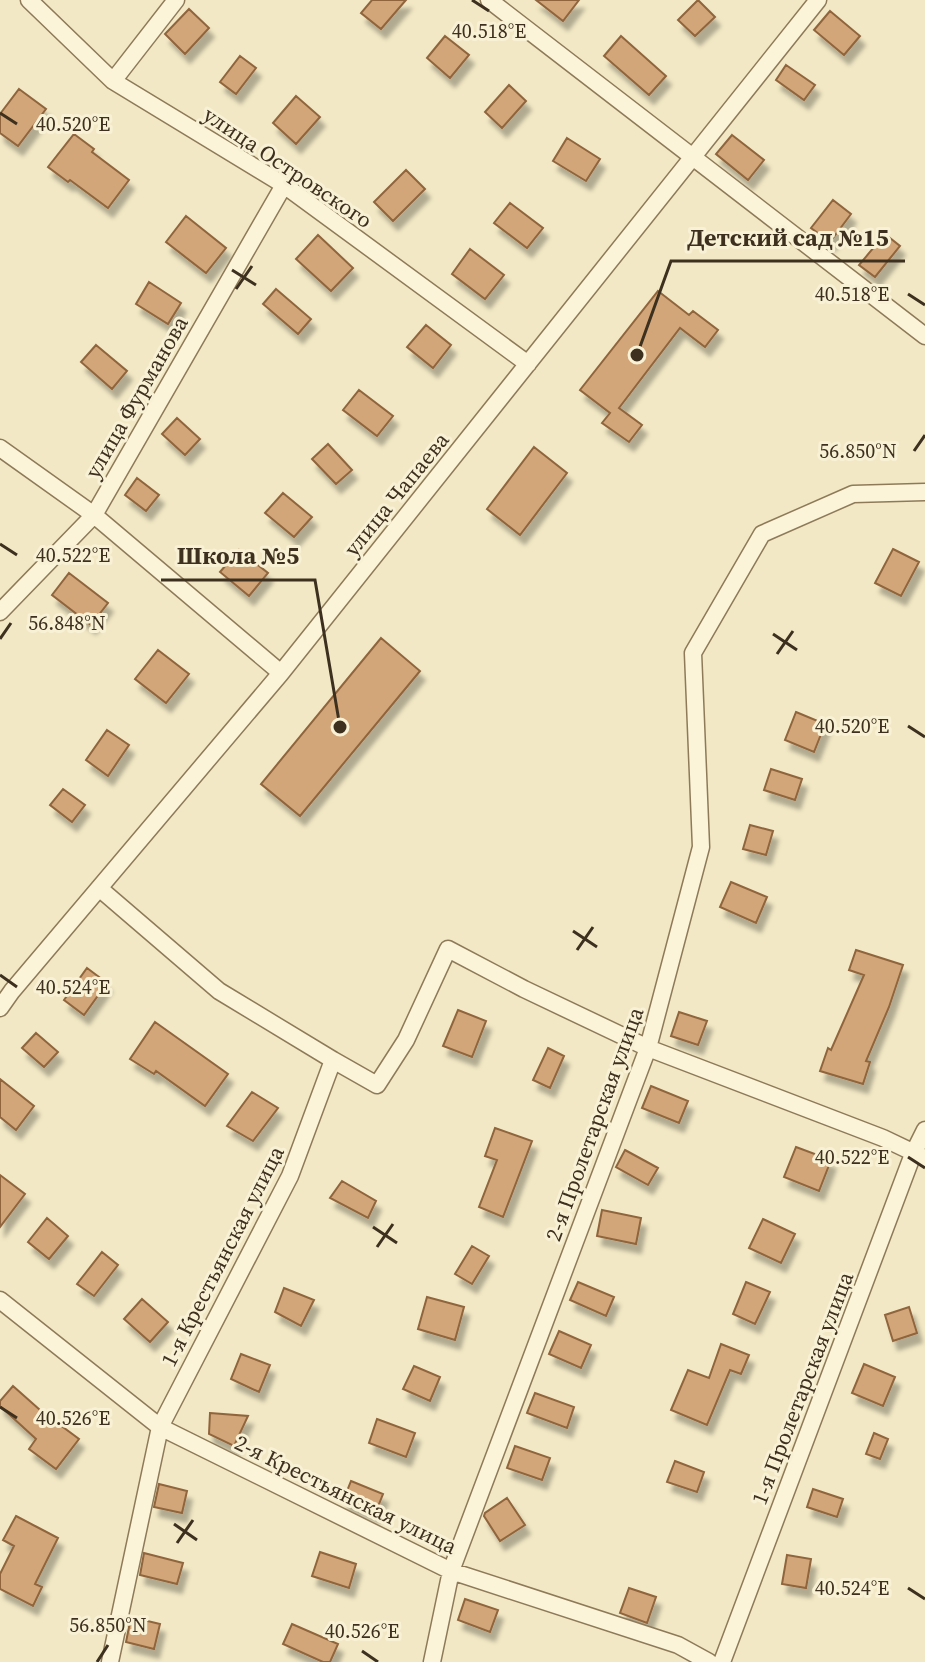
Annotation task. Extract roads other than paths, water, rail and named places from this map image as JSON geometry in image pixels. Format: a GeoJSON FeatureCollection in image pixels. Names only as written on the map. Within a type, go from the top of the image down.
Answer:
{"type":"FeatureCollection","features":[{"type":"Feature","properties":{"kind":"street","name":"улица Островского"},"geometry":{"type":"LineString","coordinates":[[29,0],[113,81],[284,185],[528,364]]}},
{"type":"Feature","properties":{"kind":"street"},"geometry":{"type":"LineString","coordinates":[[113,81],[176,0]]}},
{"type":"Feature","properties":{"kind":"street"},"geometry":{"type":"LineString","coordinates":[[489,0],[925,336]]}},
{"type":"Feature","properties":{"kind":"street","name":"улица Чапаева"},"geometry":{"type":"LineString","coordinates":[[0,1008],[6,985],[99,888],[281,673],[818,0]]}},
{"type":"Feature","properties":{"kind":"street","name":"улица Фурманова"},"geometry":{"type":"LineString","coordinates":[[0,612],[94,515],[284,185]]}},
{"type":"Feature","properties":{"kind":"street"},"geometry":{"type":"LineString","coordinates":[[0,448],[94,515],[281,673]]}},
{"type":"Feature","properties":{"kind":"street","name":"2-я Пролетарская улица"},"geometry":{"type":"LineString","coordinates":[[432,1662],[451,1571],[648,1048],[701,847],[693,653],[762,534],[853,494],[925,492]]}},
{"type":"Feature","properties":{"kind":"street"},"geometry":{"type":"LineString","coordinates":[[99,888],[219,991],[377,1085],[406,1040],[448,949],[648,1048],[883,1138],[919,1156]]}},
{"type":"Feature","properties":{"kind":"street","name":"1-я Крестьянская улица"},"geometry":{"type":"LineString","coordinates":[[110,1662],[160,1427],[290,1176],[333,1060]]}},
{"type":"Feature","properties":{"kind":"street","name":"1-я Пролетарская улица"},"geometry":{"type":"LineString","coordinates":[[722,1662],[919,1156],[925,1130]]}},
{"type":"Feature","properties":{"kind":"street","name":"2-я Крестьянская улица"},"geometry":{"type":"LineString","coordinates":[[0,1300],[160,1427],[451,1571],[678,1645],[709,1662]]}},
{"type":"Feature","properties":{"kind":"place","name":"Детский сад №15"},"geometry":{"type":"Point","coordinates":[637,355]}},
{"type":"Feature","properties":{"kind":"place","name":"Школа №5"},"geometry":{"type":"Point","coordinates":[340,727]}}]}
